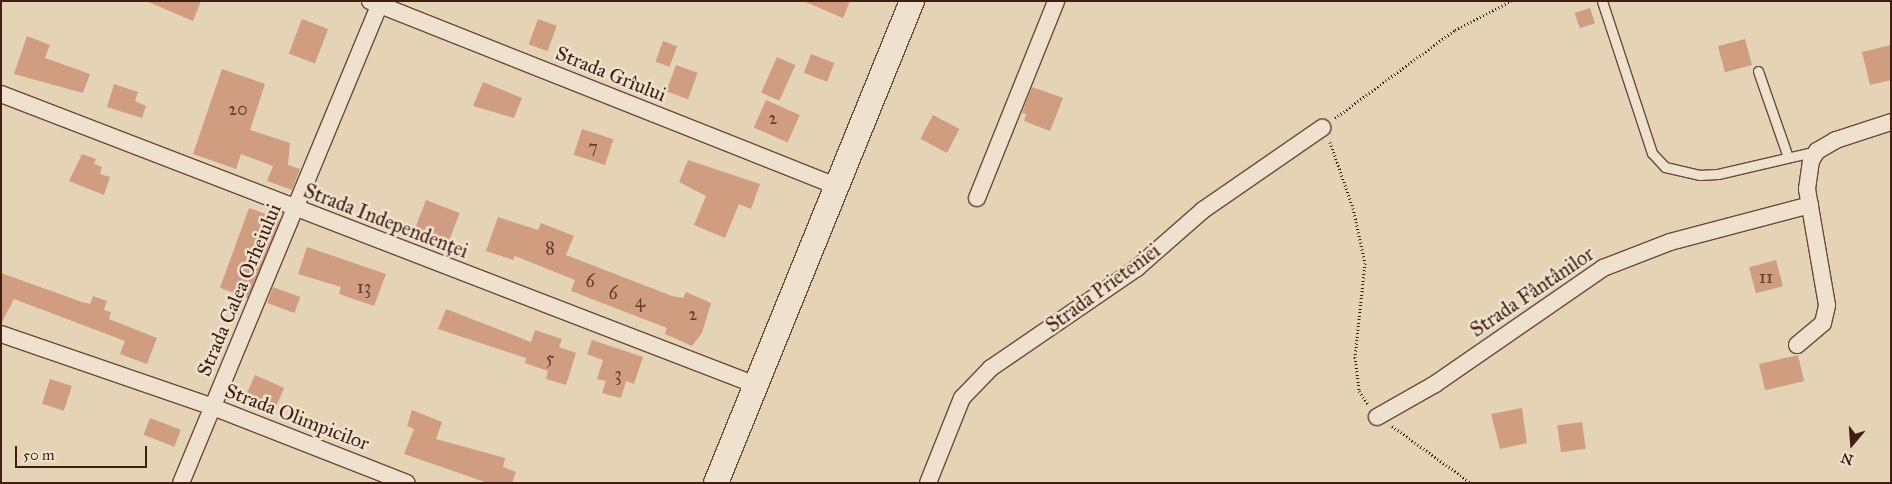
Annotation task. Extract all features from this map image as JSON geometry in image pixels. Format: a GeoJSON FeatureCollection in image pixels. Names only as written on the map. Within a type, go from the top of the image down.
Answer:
{"type":"FeatureCollection","features":[{"type":"Feature","properties":{"kind":"street"},"geometry":{"type":"LineString","coordinates":[[716,483],[912,1]]}},
{"type":"Feature","properties":{"kind":"street"},"geometry":{"type":"LineString","coordinates":[[977,198],[1056,1]]}},
{"type":"Feature","properties":{"kind":"street","name":"Strada Grîului"},"geometry":{"type":"LineString","coordinates":[[377,2],[836,186]]}},
{"type":"Feature","properties":{"kind":"street","name":"Strada Calea Orheiului"},"geometry":{"type":"LineString","coordinates":[[181,483],[296,209],[377,2]]}},
{"type":"Feature","properties":{"kind":"street","name":"Strada Independenței"},"geometry":{"type":"LineString","coordinates":[[1,94],[756,385]]}},
{"type":"Feature","properties":{"kind":"street"},"geometry":{"type":"LineString","coordinates":[[1797,344],[1823,324],[1827,306],[1807,176],[1818,151],[1836,140],[1891,122]]}},
{"type":"Feature","properties":{"kind":"street","name":"Strada Prieteniei"},"geometry":{"type":"LineString","coordinates":[[928,483],[962,398],[991,368],[1137,268],[1203,210],[1322,128]]}},
{"type":"Feature","properties":{"kind":"street","name":"Strada Fântânilor"},"geometry":{"type":"LineString","coordinates":[[1377,417],[1435,384],[1603,268],[1670,242],[1810,205]]}},
{"type":"Feature","properties":{"kind":"street","name":"Strada Olimpicilor"},"geometry":{"type":"LineString","coordinates":[[1,334],[213,407],[407,483]]}},
{"type":"Feature","properties":{"kind":"lane"},"geometry":{"type":"LineString","coordinates":[[1602,1],[1652,153],[1666,167],[1699,175],[1718,174],[1818,151]]}},
{"type":"Feature","properties":{"kind":"lane"},"geometry":{"type":"LineString","coordinates":[[1758,72],[1788,157]]}},
{"type":"Feature","properties":{"kind":"path"},"geometry":{"type":"LineString","coordinates":[[1471,483],[1377,417],[1360,391],[1355,357],[1365,263],[1337,156],[1322,128],[1456,30],[1510,1]]}},
{"type":"Feature","properties":{"kind":"building"},"geometry":{"type":"Polygon","coordinates":[[[146,1],[201,1],[193,21],[146,1]]]}},
{"type":"Feature","properties":{"kind":"building"},"geometry":{"type":"Polygon","coordinates":[[[803,1],[850,1],[843,18],[803,1]]]}},
{"type":"Feature","properties":{"kind":"building"},"geometry":{"type":"Polygon","coordinates":[[[1590,8],[1595,23],[1580,28],[1575,13],[1590,8]]]}},
{"type":"Feature","properties":{"kind":"building"},"geometry":{"type":"Polygon","coordinates":[[[302,19],[328,29],[315,64],[289,54],[302,19]]]}},
{"type":"Feature","properties":{"kind":"building"},"geometry":{"type":"Polygon","coordinates":[[[538,19],[557,26],[548,51],[529,44],[538,19]]]}},
{"type":"Feature","properties":{"kind":"building"},"geometry":{"type":"Polygon","coordinates":[[[27,36],[50,45],[45,58],[90,74],[83,93],[14,74],[27,36]]]}},
{"type":"Feature","properties":{"kind":"building"},"geometry":{"type":"Polygon","coordinates":[[[1745,39],[1752,65],[1725,72],[1718,46],[1745,39]]]}},
{"type":"Feature","properties":{"kind":"building"},"geometry":{"type":"Polygon","coordinates":[[[663,41],[677,46],[670,67],[655,62],[663,41]]]}},
{"type":"Feature","properties":{"kind":"building"},"geometry":{"type":"Polygon","coordinates":[[[1891,45],[1891,80],[1870,85],[1862,52],[1891,45]]]}},
{"type":"Feature","properties":{"kind":"building"},"geometry":{"type":"Polygon","coordinates":[[[811,54],[834,63],[827,82],[804,73],[811,54]]]}},
{"type":"Feature","properties":{"kind":"building"},"geometry":{"type":"Polygon","coordinates":[[[777,57],[795,65],[779,101],[761,93],[777,57]]]}},
{"type":"Feature","properties":{"kind":"building"},"geometry":{"type":"Polygon","coordinates":[[[676,65],[698,73],[688,99],[666,91],[676,65]]]}},
{"type":"Feature","properties":{"kind":"building"},"geometry":{"type":"Polygon","coordinates":[[[222,69],[265,84],[250,130],[290,143],[288,165],[300,169],[292,190],[267,181],[273,166],[241,154],[236,169],[193,154],[222,69]]]}},
{"type":"Feature","properties":{"kind":"building"},"geometry":{"type":"Polygon","coordinates":[[[483,82],[522,98],[514,118],[473,106],[483,82]]]}},
{"type":"Feature","properties":{"kind":"building"},"geometry":{"type":"Polygon","coordinates":[[[114,84],[138,92],[135,101],[146,106],[142,118],[107,107],[114,84]]]}},
{"type":"Feature","properties":{"kind":"building"},"geometry":{"type":"Polygon","coordinates":[[[1032,87],[1063,98],[1050,131],[1024,121],[1026,114],[1022,113],[1032,87]]]}},
{"type":"Feature","properties":{"kind":"building"},"geometry":{"type":"Polygon","coordinates":[[[766,100],[800,115],[788,142],[754,127],[766,100]]]}},
{"type":"Feature","properties":{"kind":"building"},"geometry":{"type":"Polygon","coordinates":[[[933,115],[959,129],[947,153],[920,139],[933,115]]]}},
{"type":"Feature","properties":{"kind":"building"},"geometry":{"type":"Polygon","coordinates":[[[582,129],[613,139],[605,165],[574,155],[582,129]]]}},
{"type":"Feature","properties":{"kind":"building"},"geometry":{"type":"Polygon","coordinates":[[[82,154],[96,159],[94,164],[102,167],[100,174],[110,177],[104,195],[69,181],[82,154]]]}},
{"type":"Feature","properties":{"kind":"building"},"geometry":{"type":"Polygon","coordinates":[[[688,160],[760,184],[751,209],[739,204],[725,238],[694,225],[706,196],[679,182],[688,160]]]}},
{"type":"Feature","properties":{"kind":"building"},"geometry":{"type":"Polygon","coordinates":[[[426,200],[460,213],[449,241],[415,228],[426,200]]]}},
{"type":"Feature","properties":{"kind":"building"},"geometry":{"type":"Polygon","coordinates":[[[249,208],[280,219],[251,299],[220,288],[249,208]]]}},
{"type":"Feature","properties":{"kind":"building"},"geometry":{"type":"Polygon","coordinates":[[[498,217],[538,230],[541,223],[574,236],[566,255],[672,296],[683,298],[686,292],[711,303],[702,333],[692,346],[665,334],[667,328],[571,291],[575,280],[515,256],[513,260],[486,251],[498,217]]]}},
{"type":"Feature","properties":{"kind":"building"},"geometry":{"type":"Polygon","coordinates":[[[307,247],[386,274],[374,306],[339,294],[341,287],[298,274],[307,247]]]}},
{"type":"Feature","properties":{"kind":"building"},"geometry":{"type":"Polygon","coordinates":[[[1776,260],[1783,286],[1756,293],[1749,267],[1776,260]]]}},
{"type":"Feature","properties":{"kind":"building"},"geometry":{"type":"Polygon","coordinates":[[[1,273],[82,302],[90,304],[93,296],[107,301],[104,310],[111,312],[109,319],[157,338],[147,364],[120,354],[125,341],[14,299],[1,324],[1,273]]]}},
{"type":"Feature","properties":{"kind":"building"},"geometry":{"type":"Polygon","coordinates":[[[273,287],[300,297],[294,313],[267,303],[273,287]]]}},
{"type":"Feature","properties":{"kind":"building"},"geometry":{"type":"Polygon","coordinates":[[[446,309],[531,342],[535,330],[562,339],[559,347],[576,353],[566,385],[546,379],[548,371],[525,363],[526,358],[438,329],[446,309]]]}},
{"type":"Feature","properties":{"kind":"building"},"geometry":{"type":"Polygon","coordinates":[[[592,340],[643,357],[634,384],[626,381],[621,398],[602,393],[606,381],[597,379],[603,360],[587,354],[592,340]]]}},
{"type":"Feature","properties":{"kind":"building"},"geometry":{"type":"Polygon","coordinates":[[[1798,355],[1804,381],[1765,390],[1759,364],[1798,355]]]}},
{"type":"Feature","properties":{"kind":"building"},"geometry":{"type":"Polygon","coordinates":[[[255,375],[284,388],[274,411],[245,398],[255,375]]]}},
{"type":"Feature","properties":{"kind":"building"},"geometry":{"type":"Polygon","coordinates":[[[50,379],[72,386],[64,411],[42,404],[50,379]]]}},
{"type":"Feature","properties":{"kind":"building"},"geometry":{"type":"Polygon","coordinates":[[[1522,408],[1527,443],[1500,449],[1491,414],[1522,408]]]}},
{"type":"Feature","properties":{"kind":"building"},"geometry":{"type":"Polygon","coordinates":[[[412,410],[442,422],[436,439],[505,458],[503,467],[516,472],[512,483],[488,483],[404,454],[414,429],[407,426],[412,410]]]}},
{"type":"Feature","properties":{"kind":"building"},"geometry":{"type":"Polygon","coordinates":[[[150,418],[181,430],[174,447],[144,435],[150,418]]]}},
{"type":"Feature","properties":{"kind":"building"},"geometry":{"type":"Polygon","coordinates":[[[1582,422],[1586,449],[1561,452],[1557,425],[1582,422]]]}}]}
